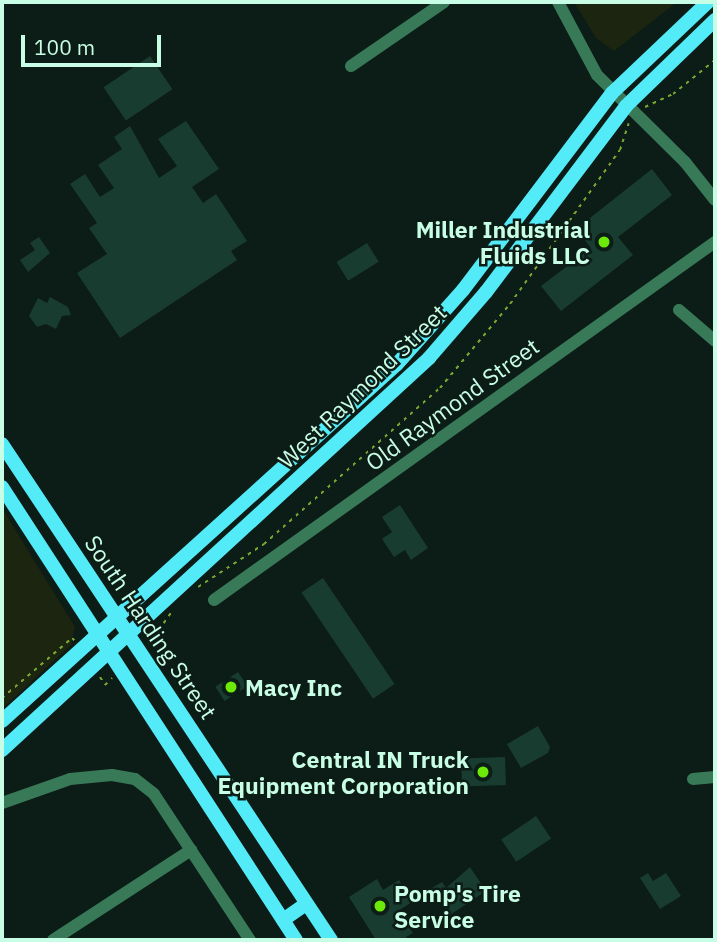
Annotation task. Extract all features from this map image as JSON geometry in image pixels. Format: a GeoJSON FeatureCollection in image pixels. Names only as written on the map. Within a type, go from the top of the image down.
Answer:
{"type":"FeatureCollection","features":[{"type":"Feature","properties":{"kind":"main road","name":"West Raymond Street"},"geometry":{"type":"LineString","coordinates":[[2,722],[397,364],[471,281],[619,100],[708,2]]}},
{"type":"Feature","properties":{"kind":"main road","name":"West Raymond Street"},"geometry":{"type":"LineString","coordinates":[[2,750],[429,358],[485,292],[619,100],[715,20]]}},
{"type":"Feature","properties":{"kind":"main road","name":"South Harding Street"},"geometry":{"type":"LineString","coordinates":[[3,447],[331,940]]}},
{"type":"Feature","properties":{"kind":"main road"},"geometry":{"type":"LineString","coordinates":[[2,487],[96,636],[296,940]]}},
{"type":"Feature","properties":{"kind":"main road"},"geometry":{"type":"LineString","coordinates":[[283,920],[306,904]]}},
{"type":"Feature","properties":{"kind":"street"},"geometry":{"type":"LineString","coordinates":[[351,66],[444,2]]}},
{"type":"Feature","properties":{"kind":"street"},"geometry":{"type":"LineString","coordinates":[[558,2],[584,56],[619,100],[685,162],[715,200]]}},
{"type":"Feature","properties":{"kind":"street","name":"Old Raymond Street"},"geometry":{"type":"LineString","coordinates":[[214,600],[715,242]]}},
{"type":"Feature","properties":{"kind":"street"},"geometry":{"type":"LineString","coordinates":[[679,310],[715,341]]}},
{"type":"Feature","properties":{"kind":"street"},"geometry":{"type":"LineString","coordinates":[[2,803],[54,783],[128,776],[150,789],[250,940]]}},
{"type":"Feature","properties":{"kind":"street"},"geometry":{"type":"LineString","coordinates":[[693,779],[715,777]]}},
{"type":"Feature","properties":{"kind":"street"},"geometry":{"type":"LineString","coordinates":[[53,940],[191,850]]}},
{"type":"Feature","properties":{"kind":"green space"},"geometry":{"type":"Polygon","coordinates":[[[574,2],[677,2],[614,51],[596,38],[574,2]]]}},
{"type":"Feature","properties":{"kind":"green space"},"geometry":{"type":"Polygon","coordinates":[[[2,508],[75,627],[71,645],[2,709],[2,508]]]}},
{"type":"Feature","properties":{"kind":"building"},"geometry":{"type":"Polygon","coordinates":[[[150,56],[172,89],[126,120],[104,87],[150,56]]]}},
{"type":"Feature","properties":{"kind":"building"},"geometry":{"type":"Polygon","coordinates":[[[186,121],[219,169],[192,187],[203,203],[216,194],[247,241],[231,251],[237,260],[120,338],[77,273],[107,254],[89,228],[97,223],[70,184],[85,174],[100,197],[114,188],[98,165],[122,149],[114,137],[130,126],[159,178],[177,166],[158,139],[186,121]]]}},
{"type":"Feature","properties":{"kind":"building","name":"Miller Industrial Fluids LLC"},"geometry":{"type":"Polygon","coordinates":[[[652,169],[672,195],[618,237],[633,255],[561,311],[541,286],[591,248],[576,229],[652,169]]]}},
{"type":"Feature","properties":{"kind":"building"},"geometry":{"type":"Polygon","coordinates":[[[39,237],[50,253],[28,272],[20,260],[35,250],[30,243],[39,237]]]}},
{"type":"Feature","properties":{"kind":"building"},"geometry":{"type":"Polygon","coordinates":[[[367,243],[379,262],[348,281],[336,262],[367,243]]]}},
{"type":"Feature","properties":{"kind":"building"},"geometry":{"type":"Polygon","coordinates":[[[50,297],[68,307],[71,315],[62,316],[56,329],[46,324],[37,327],[29,316],[38,298],[47,303],[50,297]]]}},
{"type":"Feature","properties":{"kind":"building"},"geometry":{"type":"Polygon","coordinates":[[[400,505],[428,548],[411,560],[405,550],[394,557],[382,539],[392,532],[382,517],[400,505]]]}},
{"type":"Feature","properties":{"kind":"building"},"geometry":{"type":"Polygon","coordinates":[[[323,578],[395,684],[373,699],[301,593],[323,578]]]}},
{"type":"Feature","properties":{"kind":"building","name":"Macy Inc"},"geometry":{"type":"Polygon","coordinates":[[[238,672],[247,686],[225,701],[215,687],[238,672]]]}},
{"type":"Feature","properties":{"kind":"building"},"geometry":{"type":"Polygon","coordinates":[[[538,726],[550,747],[548,753],[521,768],[507,744],[538,726]]]}},
{"type":"Feature","properties":{"kind":"building","name":"Central IN Truck Equipment Corporation"},"geometry":{"type":"Polygon","coordinates":[[[505,757],[506,785],[462,787],[461,759],[505,757]]]}},
{"type":"Feature","properties":{"kind":"building"},"geometry":{"type":"Polygon","coordinates":[[[536,816],[551,838],[516,862],[501,839],[536,816]]]}},
{"type":"Feature","properties":{"kind":"building"},"geometry":{"type":"Polygon","coordinates":[[[470,867],[486,891],[450,915],[432,888],[442,882],[446,888],[470,867]]]}},
{"type":"Feature","properties":{"kind":"building"},"geometry":{"type":"Polygon","coordinates":[[[648,873],[653,881],[666,873],[681,896],[660,909],[640,878],[648,873]]]}},
{"type":"Feature","properties":{"kind":"building","name":"Pomp's Tire Service"},"geometry":{"type":"Polygon","coordinates":[[[377,879],[383,890],[399,880],[412,902],[398,911],[413,933],[406,937],[408,940],[376,940],[349,897],[377,879]]]}},
{"type":"Feature","properties":{"kind":"place","name":"Miller Industrial Fluids LLC"},"geometry":{"type":"Point","coordinates":[604,242]}},
{"type":"Feature","properties":{"kind":"place","name":"Macy Inc"},"geometry":{"type":"Point","coordinates":[231,687]}},
{"type":"Feature","properties":{"kind":"place","name":"Central IN Truck Equipment Corporation"},"geometry":{"type":"Point","coordinates":[483,772]}},
{"type":"Feature","properties":{"kind":"place","name":"Pomp's Tire Service"},"geometry":{"type":"Point","coordinates":[380,906]}}]}
